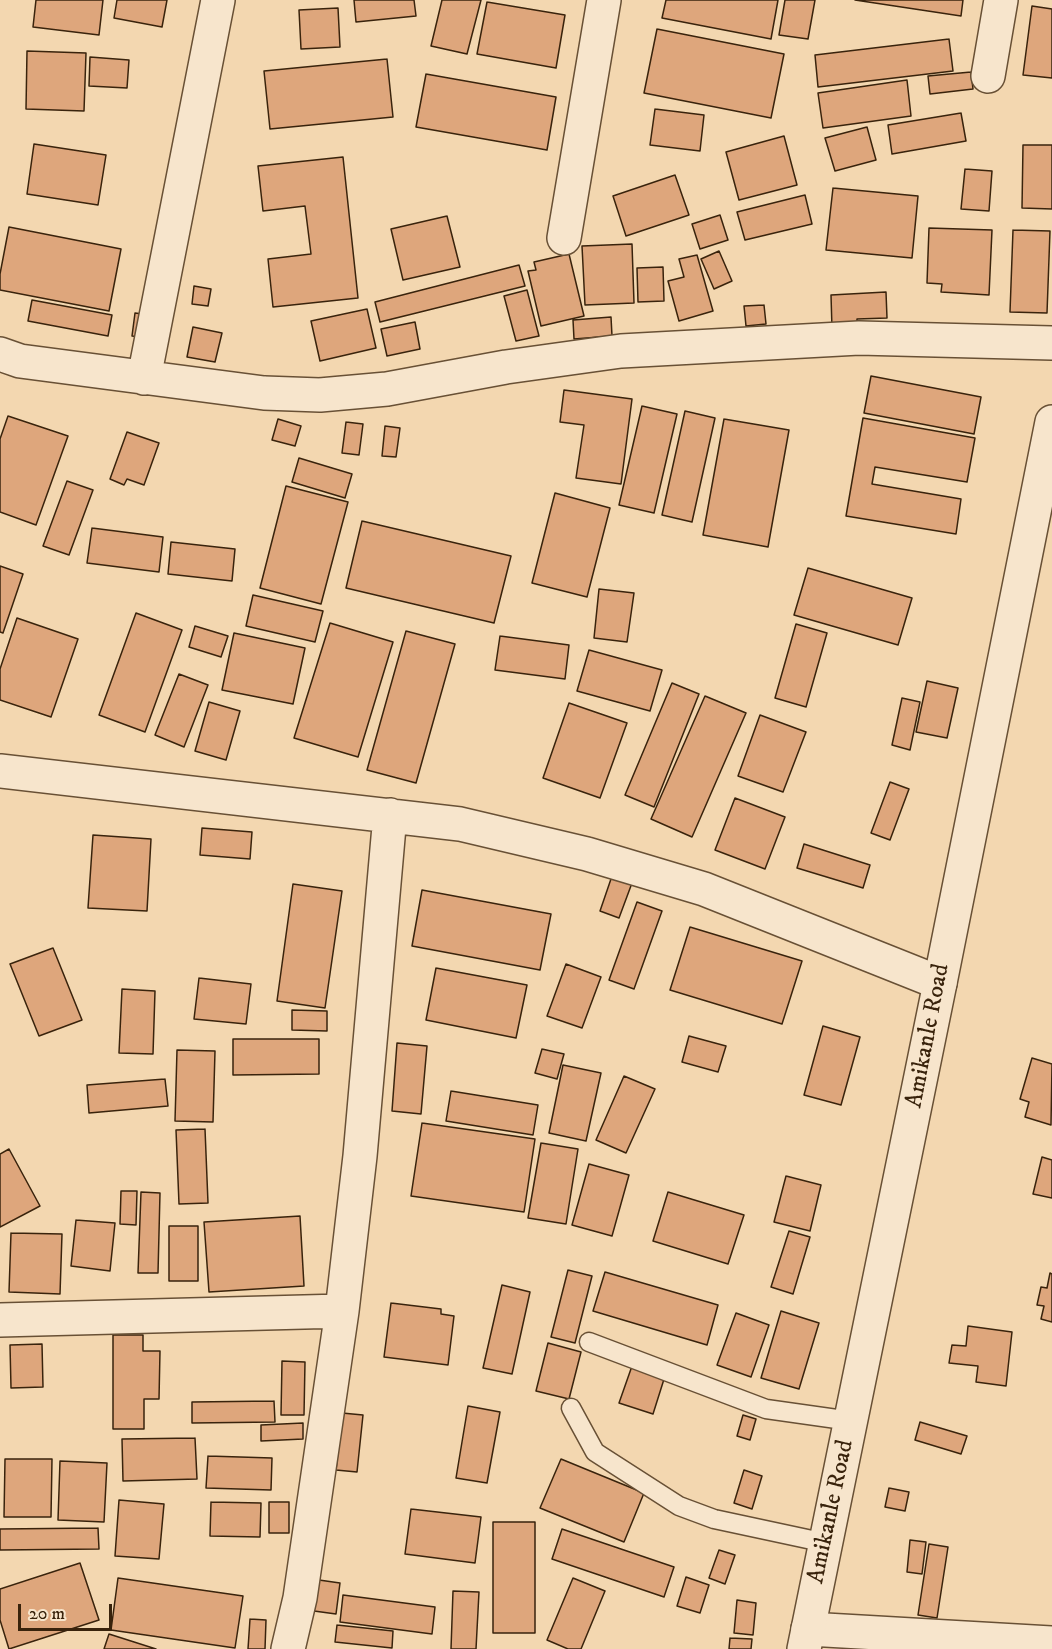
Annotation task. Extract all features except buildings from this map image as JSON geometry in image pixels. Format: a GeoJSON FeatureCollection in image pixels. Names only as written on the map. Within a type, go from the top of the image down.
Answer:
{"type":"FeatureCollection","features":[{"type":"Feature","properties":{"kind":"street"},"geometry":{"type":"LineString","coordinates":[[144,378],[218,0]]}},
{"type":"Feature","properties":{"kind":"street"},"geometry":{"type":"LineString","coordinates":[[564,238],[604,0]]}},
{"type":"Feature","properties":{"kind":"street"},"geometry":{"type":"LineString","coordinates":[[988,76],[1001,0]]}},
{"type":"Feature","properties":{"kind":"street"},"geometry":{"type":"LineString","coordinates":[[0,354],[20,361],[144,378],[264,393],[320,395],[387,389],[506,367],[621,351],[859,338],[1052,343]]}},
{"type":"Feature","properties":{"kind":"street","name":"Amikanle Road"},"geometry":{"type":"LineString","coordinates":[[806,1639],[1052,422]]}},
{"type":"Feature","properties":{"kind":"street"},"geometry":{"type":"LineString","coordinates":[[0,771],[460,824],[587,854],[704,889],[940,983]]}},
{"type":"Feature","properties":{"kind":"street"},"geometry":{"type":"LineString","coordinates":[[288,1649],[300,1598],[342,1311],[360,1156],[390,815]]}},
{"type":"Feature","properties":{"kind":"street"},"geometry":{"type":"LineString","coordinates":[[0,1320],[342,1311]]}},
{"type":"Feature","properties":{"kind":"street"},"geometry":{"type":"LineString","coordinates":[[806,1639],[1052,1643]]}},
{"type":"Feature","properties":{"kind":"lane"},"geometry":{"type":"LineString","coordinates":[[590,1342],[766,1409],[851,1421]]}},
{"type":"Feature","properties":{"kind":"lane"},"geometry":{"type":"LineString","coordinates":[[571,1408],[595,1452],[679,1506],[714,1520],[826,1543]]}}]}
